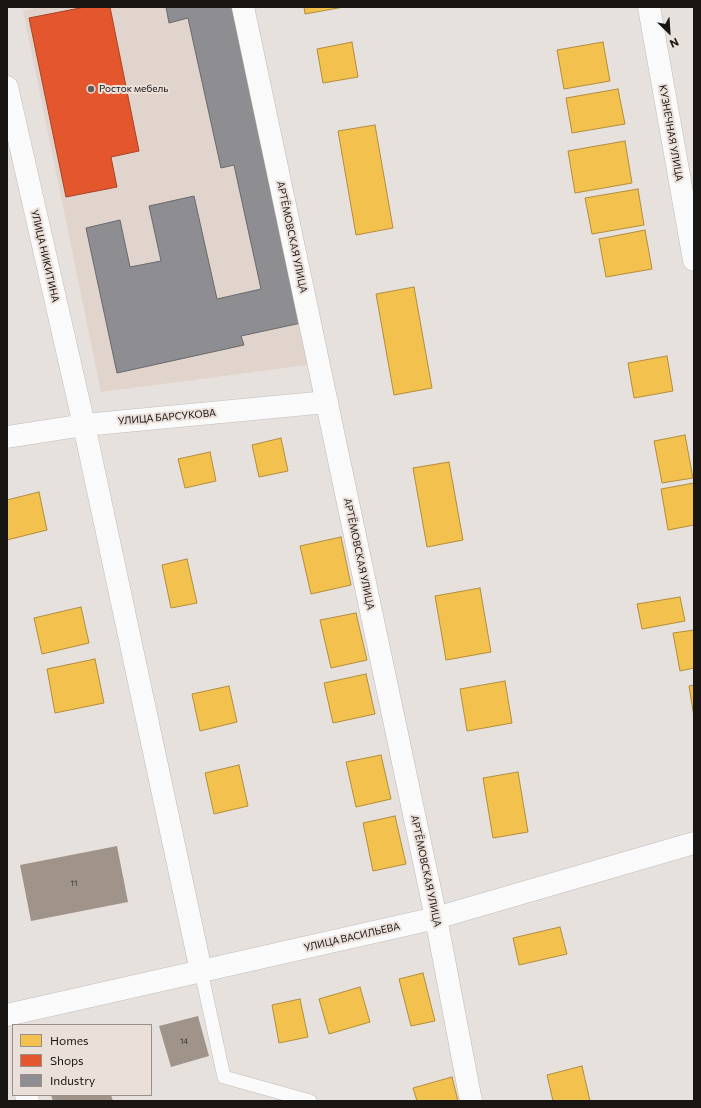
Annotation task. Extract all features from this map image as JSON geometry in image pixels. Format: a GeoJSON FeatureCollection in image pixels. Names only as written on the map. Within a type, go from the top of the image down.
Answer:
{"type":"FeatureCollection","features":[{"type":"Feature","properties":{"kind":"street","name":"АРТЁМОВСКАЯ УЛИЦА"},"geometry":{"type":"LineString","coordinates":[[243,7],[436,918],[471,1101]]}},
{"type":"Feature","properties":{"kind":"street","name":"КУЗНЕЧНАЯ УЛИЦА"},"geometry":{"type":"LineString","coordinates":[[649,7],[694,260]]}},
{"type":"Feature","properties":{"kind":"street","name":"УЛИЦА НИКИТИНА"},"geometry":{"type":"LineString","coordinates":[[7,87],[84,425],[201,971]]}},
{"type":"Feature","properties":{"kind":"street","name":"УЛИЦА БАРСУКОВА"},"geometry":{"type":"LineString","coordinates":[[7,437],[84,425],[327,402]]}},
{"type":"Feature","properties":{"kind":"street","name":"УЛИЦА ВАСИЛЬЕВА"},"geometry":{"type":"LineString","coordinates":[[10,1019],[201,971],[436,918],[694,843]]}},
{"type":"Feature","properties":{"kind":"lane"},"geometry":{"type":"LineString","coordinates":[[201,971],[224,1077],[310,1101]]}},
{"type":"Feature","properties":{"kind":"shaded area"},"geometry":{"type":"Polygon","coordinates":[[[39,7],[239,7],[308,365],[101,392],[23,11],[39,7]]]}},
{"type":"Feature","properties":{"kind":"building: Homes"},"geometry":{"type":"Polygon","coordinates":[[[304,7],[344,7],[305,14],[304,7]]]}},
{"type":"Feature","properties":{"kind":"building: Homes"},"geometry":{"type":"Polygon","coordinates":[[[352,42],[358,77],[323,83],[317,49],[352,42]]]}},
{"type":"Feature","properties":{"kind":"building: Homes"},"geometry":{"type":"Polygon","coordinates":[[[603,42],[610,81],[564,89],[557,50],[603,42]]]}},
{"type":"Feature","properties":{"kind":"building: Homes"},"geometry":{"type":"Polygon","coordinates":[[[618,89],[625,124],[572,133],[566,98],[618,89]]]}},
{"type":"Feature","properties":{"kind":"building: Homes"},"geometry":{"type":"Polygon","coordinates":[[[375,125],[393,228],[356,235],[338,131],[375,125]]]}},
{"type":"Feature","properties":{"kind":"building: Homes"},"geometry":{"type":"Polygon","coordinates":[[[625,141],[632,183],[575,193],[568,151],[625,141]]]}},
{"type":"Feature","properties":{"kind":"building: Homes"},"geometry":{"type":"Polygon","coordinates":[[[638,189],[644,225],[592,234],[585,198],[638,189]]]}},
{"type":"Feature","properties":{"kind":"building: Homes"},"geometry":{"type":"Polygon","coordinates":[[[645,230],[652,269],[606,277],[599,239],[645,230]]]}},
{"type":"Feature","properties":{"kind":"building: Homes"},"geometry":{"type":"Polygon","coordinates":[[[414,287],[432,388],[394,395],[376,294],[414,287]]]}},
{"type":"Feature","properties":{"kind":"building: Homes"},"geometry":{"type":"Polygon","coordinates":[[[667,356],[673,391],[634,398],[628,363],[667,356]]]}},
{"type":"Feature","properties":{"kind":"building: Homes"},"geometry":{"type":"Polygon","coordinates":[[[685,435],[693,478],[662,483],[654,441],[685,435]]]}},
{"type":"Feature","properties":{"kind":"building: Homes"},"geometry":{"type":"Polygon","coordinates":[[[281,438],[288,471],[259,477],[252,445],[281,438]]]}},
{"type":"Feature","properties":{"kind":"building: Homes"},"geometry":{"type":"Polygon","coordinates":[[[210,452],[216,481],[185,488],[178,459],[210,452]]]}},
{"type":"Feature","properties":{"kind":"building: Homes"},"geometry":{"type":"Polygon","coordinates":[[[449,462],[463,540],[427,547],[413,468],[449,462]]]}},
{"type":"Feature","properties":{"kind":"building: Homes"},"geometry":{"type":"Polygon","coordinates":[[[694,483],[694,525],[668,530],[661,489],[694,483]]]}},
{"type":"Feature","properties":{"kind":"building: Homes"},"geometry":{"type":"Polygon","coordinates":[[[39,492],[47,530],[7,540],[7,500],[39,492]]]}},
{"type":"Feature","properties":{"kind":"building: Homes"},"geometry":{"type":"Polygon","coordinates":[[[341,537],[351,585],[311,594],[300,546],[341,537]]]}},
{"type":"Feature","properties":{"kind":"building: Homes"},"geometry":{"type":"Polygon","coordinates":[[[187,559],[197,603],[171,608],[162,565],[187,559]]]}},
{"type":"Feature","properties":{"kind":"building: Homes"},"geometry":{"type":"Polygon","coordinates":[[[480,588],[491,652],[446,660],[435,596],[480,588]]]}},
{"type":"Feature","properties":{"kind":"building: Homes"},"geometry":{"type":"Polygon","coordinates":[[[680,597],[685,621],[642,629],[637,604],[680,597]]]}},
{"type":"Feature","properties":{"kind":"building: Homes"},"geometry":{"type":"Polygon","coordinates":[[[81,607],[89,643],[42,654],[34,618],[81,607]]]}},
{"type":"Feature","properties":{"kind":"building: Homes"},"geometry":{"type":"Polygon","coordinates":[[[356,613],[367,660],[331,668],[320,620],[356,613]]]}},
{"type":"Feature","properties":{"kind":"building: Homes"},"geometry":{"type":"Polygon","coordinates":[[[694,630],[694,668],[680,671],[673,633],[694,630]]]}},
{"type":"Feature","properties":{"kind":"building: Homes"},"geometry":{"type":"Polygon","coordinates":[[[95,659],[104,703],[55,713],[47,669],[95,659]]]}},
{"type":"Feature","properties":{"kind":"building: Homes"},"geometry":{"type":"Polygon","coordinates":[[[366,674],[375,714],[333,723],[324,683],[366,674]]]}},
{"type":"Feature","properties":{"kind":"building: Homes"},"geometry":{"type":"Polygon","coordinates":[[[505,681],[512,723],[467,731],[460,689],[505,681]]]}},
{"type":"Feature","properties":{"kind":"building: Homes"},"geometry":{"type":"Polygon","coordinates":[[[694,685],[694,717],[689,686],[694,685]]]}},
{"type":"Feature","properties":{"kind":"building: Homes"},"geometry":{"type":"Polygon","coordinates":[[[229,686],[237,722],[200,731],[192,694],[229,686]]]}},
{"type":"Feature","properties":{"kind":"building: Homes"},"geometry":{"type":"Polygon","coordinates":[[[381,755],[391,799],[356,807],[346,762],[381,755]]]}},
{"type":"Feature","properties":{"kind":"building: Homes"},"geometry":{"type":"Polygon","coordinates":[[[239,765],[248,806],[214,814],[205,773],[239,765]]]}},
{"type":"Feature","properties":{"kind":"building: Homes"},"geometry":{"type":"Polygon","coordinates":[[[518,772],[528,832],[493,838],[483,778],[518,772]]]}},
{"type":"Feature","properties":{"kind":"building: Homes"},"geometry":{"type":"Polygon","coordinates":[[[395,816],[406,864],[373,871],[363,823],[395,816]]]}},
{"type":"Feature","properties":{"kind":"building: Homes"},"geometry":{"type":"Polygon","coordinates":[[[560,927],[567,954],[519,965],[513,938],[560,927]]]}},
{"type":"Feature","properties":{"kind":"building: Homes"},"geometry":{"type":"Polygon","coordinates":[[[423,973],[435,1021],[411,1026],[399,979],[423,973]]]}},
{"type":"Feature","properties":{"kind":"building: Homes"},"geometry":{"type":"Polygon","coordinates":[[[360,987],[370,1022],[329,1034],[319,999],[360,987]]]}},
{"type":"Feature","properties":{"kind":"building: Homes"},"geometry":{"type":"Polygon","coordinates":[[[300,999],[308,1037],[279,1043],[272,1005],[300,999]]]}},
{"type":"Feature","properties":{"kind":"building: Homes"},"geometry":{"type":"Polygon","coordinates":[[[582,1066],[590,1101],[553,1101],[547,1075],[582,1066]]]}},
{"type":"Feature","properties":{"kind":"building: Homes"},"geometry":{"type":"Polygon","coordinates":[[[452,1077],[458,1101],[417,1101],[413,1088],[452,1077]]]}},
{"type":"Feature","properties":{"kind":"building: Shops"},"geometry":{"type":"Polygon","coordinates":[[[85,7],[110,7],[139,151],[111,157],[117,187],[66,197],[29,18],[85,7]]]}},
{"type":"Feature","properties":{"kind":"building: Industry"},"geometry":{"type":"Polygon","coordinates":[[[166,7],[232,7],[301,323],[241,336],[244,345],[117,373],[86,228],[120,220],[130,267],[161,261],[149,206],[194,196],[217,299],[261,289],[234,165],[221,168],[188,18],[169,23],[166,7]]]}},
{"type":"Feature","properties":{"kind":"building: Other"},"geometry":{"type":"Polygon","coordinates":[[[117,846],[128,902],[31,921],[20,865],[117,846]]]}},
{"type":"Feature","properties":{"kind":"building: Other"},"geometry":{"type":"Polygon","coordinates":[[[198,1016],[209,1056],[171,1067],[159,1026],[198,1016]]]}},
{"type":"Feature","properties":{"kind":"building: Other"},"geometry":{"type":"Polygon","coordinates":[[[51,1096],[111,1096],[113,1101],[53,1101],[51,1096]]]}},
{"type":"Feature","properties":{"kind":"place","name":"Росток мебель"},"geometry":{"type":"Point","coordinates":[91,89]}}]}
